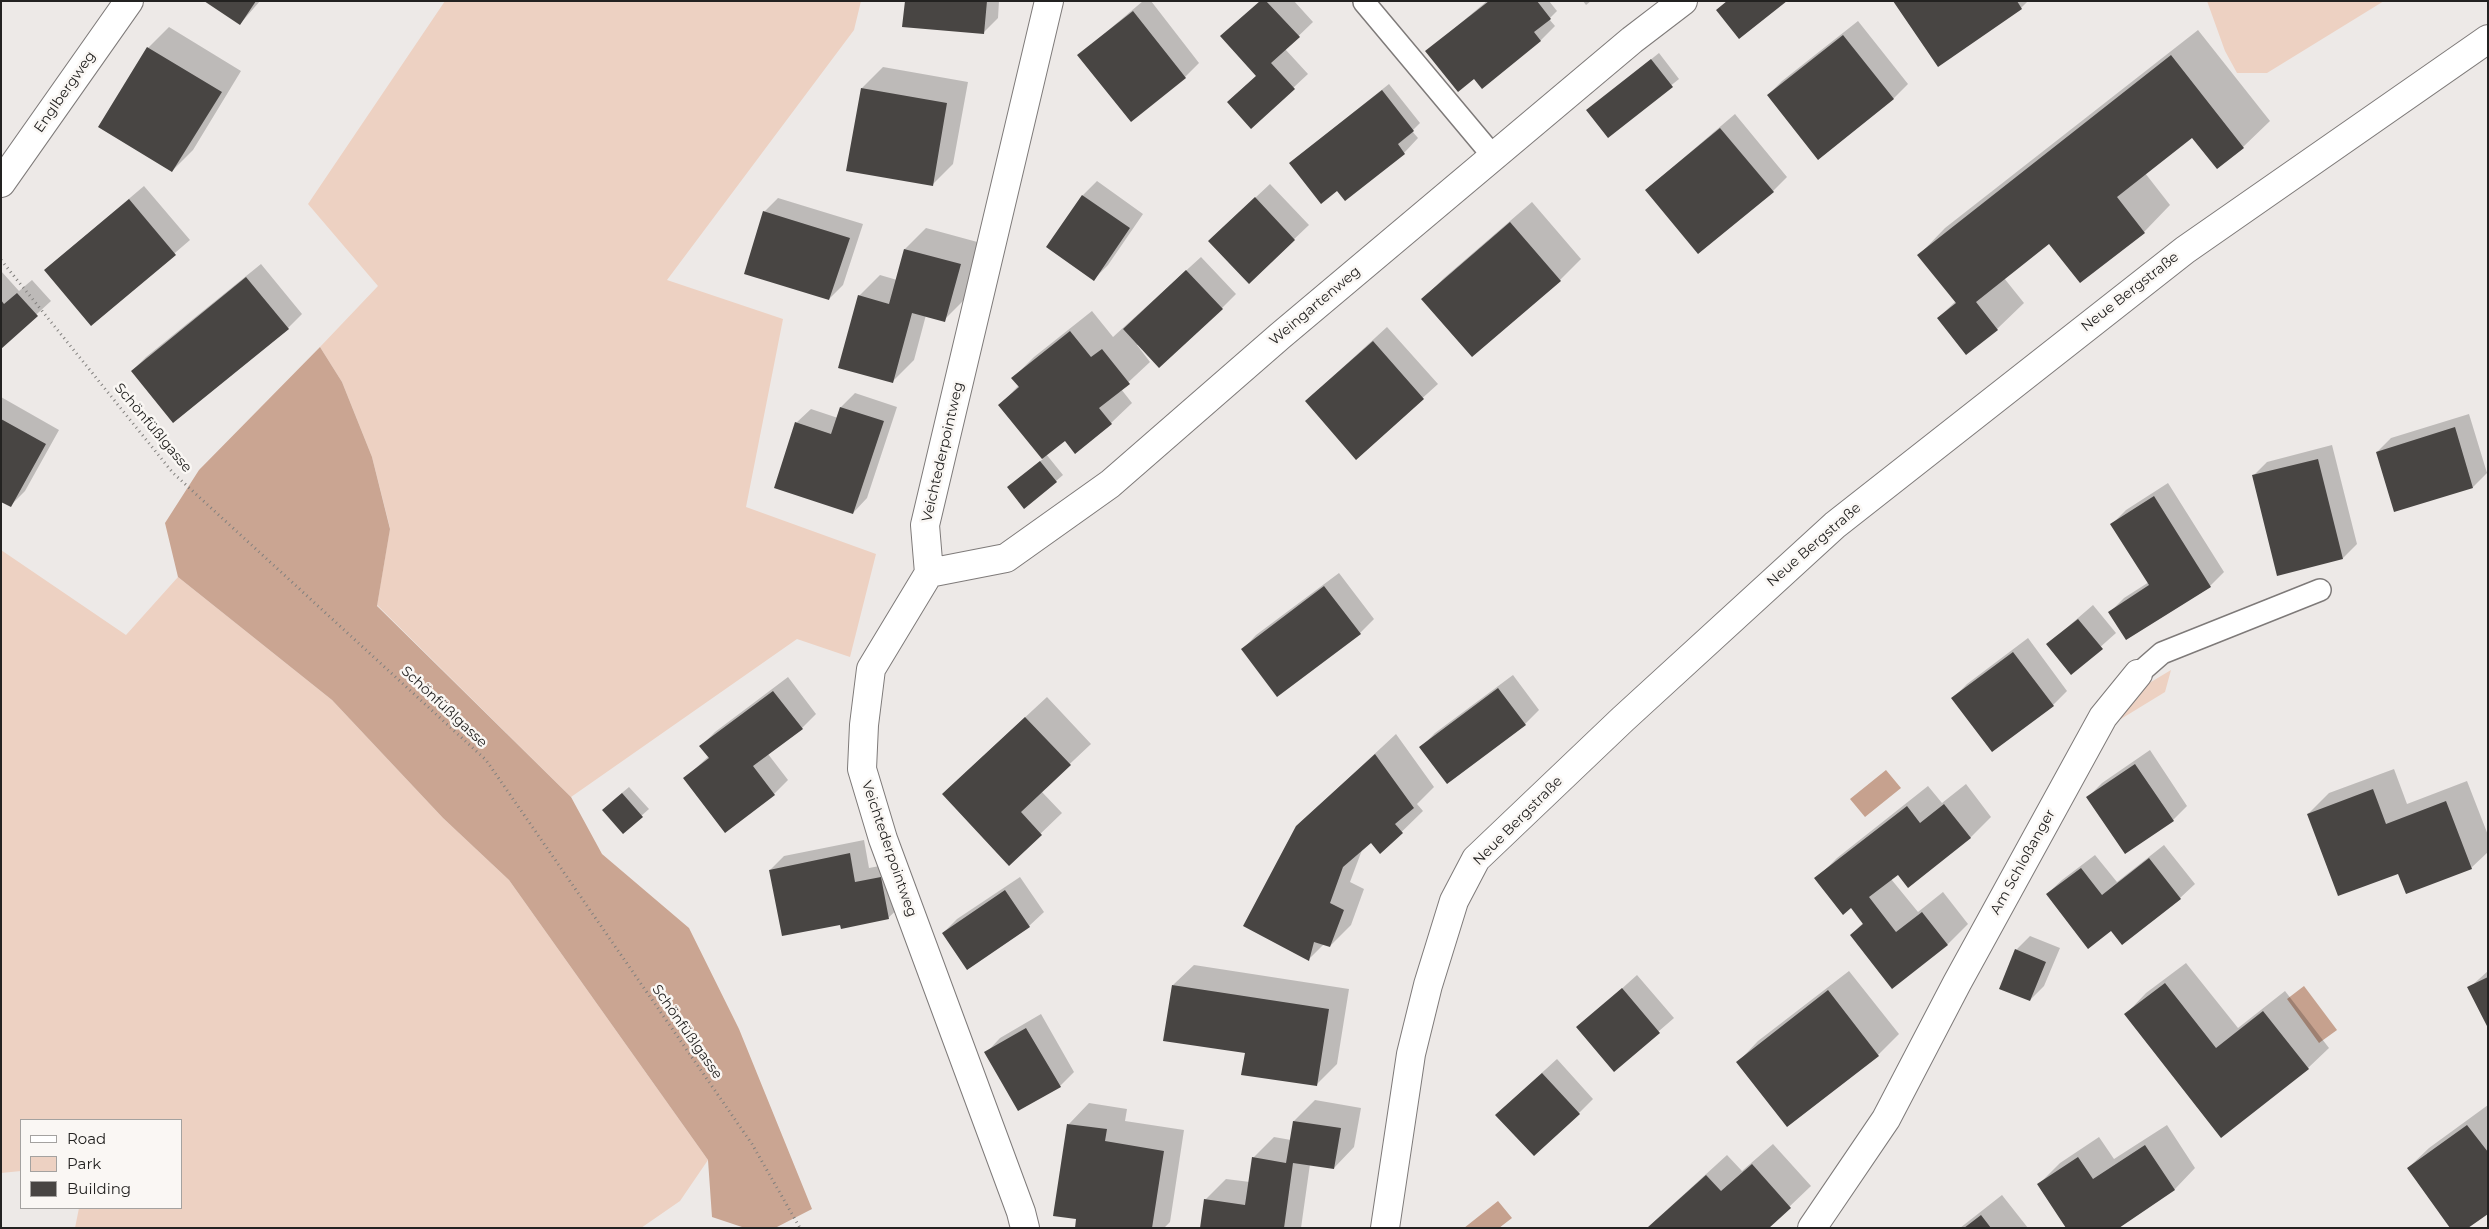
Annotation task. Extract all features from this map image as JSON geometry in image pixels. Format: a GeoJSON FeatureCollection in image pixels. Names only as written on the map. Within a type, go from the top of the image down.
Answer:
{"type":"FeatureCollection","features":[{"type":"Feature","properties":{"kind":"street","name":"Englbergweg"},"geometry":{"type":"LineString","coordinates":[[1,183],[129,1]]}},
{"type":"Feature","properties":{"kind":"street","name":"Veichtederpointweg"},"geometry":{"type":"LineString","coordinates":[[1025,1228],[1022,1212],[883,839],[862,769],[864,725],[871,668],[929,573],[925,525],[1049,1]]}},
{"type":"Feature","properties":{"kind":"street","name":"Weingartenweg"},"geometry":{"type":"LineString","coordinates":[[929,573],[1006,558],[1110,484],[1280,336],[1493,156],[1632,40],[1683,1]]}},
{"type":"Feature","properties":{"kind":"street","name":"Neue Bergstraße"},"geometry":{"type":"LineString","coordinates":[[1385,1228],[1415,1037],[1441,940],[1454,901],[1476,859],[1623,719],[1834,525],[2185,250],[2488,39]]}},
{"type":"Feature","properties":{"kind":"street","name":"Am Schloßanger"},"geometry":{"type":"LineString","coordinates":[[1812,1228],[1886,1118],[1957,983],[2103,717],[2138,674]]}},
{"type":"Feature","properties":{"kind":"lane"},"geometry":{"type":"LineString","coordinates":[[1364,2],[1493,156]]}},
{"type":"Feature","properties":{"kind":"lane","name":"Am Schloßanger"},"geometry":{"type":"LineString","coordinates":[[2138,674],[2162,653],[2320,590]]}},
{"type":"Feature","properties":{"kind":"path","name":"Schönfüßlgasse"},"geometry":{"type":"LineString","coordinates":[[1,260],[173,473],[486,760],[752,1144],[800,1228]]}},
{"type":"Feature","properties":{"kind":"green space"},"geometry":{"type":"Polygon","coordinates":[[[445,1],[861,1],[854,30],[667,280],[783,319],[746,507],[876,554],[850,657],[797,639],[571,797],[377,605],[390,528],[372,457],[342,382],[320,347],[378,286],[308,204],[445,1]]]}},
{"type":"Feature","properties":{"kind":"green space"},"geometry":{"type":"Polygon","coordinates":[[[2207,1],[2384,1],[2267,73],[2237,73],[2225,51],[2207,1]]]}},
{"type":"Feature","properties":{"kind":"green space"},"geometry":{"type":"Polygon","coordinates":[[[1,550],[126,635],[178,577],[332,700],[443,818],[509,880],[708,1160],[680,1201],[641,1228],[75,1228],[79,1209],[182,1209],[182,1119],[20,1119],[20,1171],[1,1173],[1,550]]]}},
{"type":"Feature","properties":{"kind":"green space"},"geometry":{"type":"Polygon","coordinates":[[[2171,670],[2165,692],[2111,725],[2141,688],[2171,670]]]}},
{"type":"Feature","properties":{"kind":"shaded area"},"geometry":{"type":"Polygon","coordinates":[[[320,347],[342,382],[372,457],[390,529],[377,606],[571,797],[602,854],[689,928],[739,1029],[812,1209],[775,1228],[745,1228],[712,1217],[708,1160],[509,880],[443,818],[332,700],[178,577],[165,523],[199,470],[320,347]]]}},
{"type":"Feature","properties":{"kind":"shaded area"},"geometry":{"type":"Polygon","coordinates":[[[1886,770],[1901,788],[1865,817],[1850,799],[1886,770]]]}},
{"type":"Feature","properties":{"kind":"shaded area"},"geometry":{"type":"Polygon","coordinates":[[[2304,986],[2337,1030],[2319,1043],[2287,999],[2304,986]]]}},
{"type":"Feature","properties":{"kind":"shaded area"},"geometry":{"type":"Polygon","coordinates":[[[1498,1201],[1512,1218],[1499,1228],[1464,1228],[1498,1201]]]}},
{"type":"Feature","properties":{"kind":"building"},"geometry":{"type":"Polygon","coordinates":[[[204,1],[256,1],[240,25],[204,1]]]}},
{"type":"Feature","properties":{"kind":"building"},"geometry":{"type":"Polygon","coordinates":[[[905,1],[987,1],[984,34],[902,27],[905,1]]]}},
{"type":"Feature","properties":{"kind":"building"},"geometry":{"type":"Polygon","coordinates":[[[1260,1],[1266,1],[1300,37],[1271,63],[1295,89],[1251,129],[1227,102],[1256,76],[1220,36],[1260,1]]]}},
{"type":"Feature","properties":{"kind":"building"},"geometry":{"type":"Polygon","coordinates":[[[1489,1],[1537,1],[1551,19],[1534,32],[1541,41],[1482,89],[1474,79],[1458,92],[1425,51],[1489,1]]]}},
{"type":"Feature","properties":{"kind":"building"},"geometry":{"type":"Polygon","coordinates":[[[1727,1],[1787,1],[1739,39],[1716,10],[1727,1]]]}},
{"type":"Feature","properties":{"kind":"building"},"geometry":{"type":"Polygon","coordinates":[[[1893,1],[2017,1],[2022,9],[1938,67],[1893,1]]]}},
{"type":"Feature","properties":{"kind":"building"},"geometry":{"type":"Polygon","coordinates":[[[1133,11],[1186,78],[1131,122],[1077,55],[1133,11]]]}},
{"type":"Feature","properties":{"kind":"building"},"geometry":{"type":"Polygon","coordinates":[[[1843,35],[1894,99],[1818,160],[1767,95],[1843,35]]]}},
{"type":"Feature","properties":{"kind":"building"},"geometry":{"type":"Polygon","coordinates":[[[147,47],[222,92],[172,172],[98,127],[147,47]]]}},
{"type":"Feature","properties":{"kind":"building"},"geometry":{"type":"Polygon","coordinates":[[[2171,55],[2244,148],[2217,169],[2192,138],[2117,197],[2145,233],[2080,283],[2049,244],[1976,302],[1998,330],[1966,355],[1937,318],[1956,303],[1917,255],[2171,55]]]}},
{"type":"Feature","properties":{"kind":"building"},"geometry":{"type":"Polygon","coordinates":[[[1651,59],[1673,87],[1608,138],[1586,110],[1651,59]]]}},
{"type":"Feature","properties":{"kind":"building"},"geometry":{"type":"Polygon","coordinates":[[[861,88],[947,103],[933,186],[846,171],[861,88]]]}},
{"type":"Feature","properties":{"kind":"building"},"geometry":{"type":"Polygon","coordinates":[[[1382,90],[1414,131],[1398,144],[1405,154],[1345,201],[1337,191],[1321,204],[1289,163],[1382,90]]]}},
{"type":"Feature","properties":{"kind":"building"},"geometry":{"type":"Polygon","coordinates":[[[1720,128],[1774,192],[1698,254],[1645,190],[1720,128]]]}},
{"type":"Feature","properties":{"kind":"building"},"geometry":{"type":"Polygon","coordinates":[[[1082,195],[1130,228],[1094,281],[1046,247],[1082,195]]]}},
{"type":"Feature","properties":{"kind":"building"},"geometry":{"type":"Polygon","coordinates":[[[1255,197],[1295,240],[1249,284],[1208,241],[1255,197]]]}},
{"type":"Feature","properties":{"kind":"building"},"geometry":{"type":"Polygon","coordinates":[[[129,199],[176,255],[91,326],[44,270],[129,199]]]}},
{"type":"Feature","properties":{"kind":"building"},"geometry":{"type":"Polygon","coordinates":[[[763,211],[850,238],[829,300],[744,274],[763,211]]]}},
{"type":"Feature","properties":{"kind":"building"},"geometry":{"type":"Polygon","coordinates":[[[1510,222],[1561,281],[1472,357],[1421,299],[1510,222]]]}},
{"type":"Feature","properties":{"kind":"building"},"geometry":{"type":"Polygon","coordinates":[[[904,249],[961,264],[945,322],[912,313],[893,383],[838,368],[858,295],[889,304],[904,249]]]}},
{"type":"Feature","properties":{"kind":"building"},"geometry":{"type":"Polygon","coordinates":[[[1186,270],[1223,309],[1159,368],[1123,329],[1186,270]]]}},
{"type":"Feature","properties":{"kind":"building"},"geometry":{"type":"Polygon","coordinates":[[[246,277],[289,329],[173,423],[131,371],[246,277]]]}},
{"type":"Feature","properties":{"kind":"building"},"geometry":{"type":"Polygon","coordinates":[[[17,293],[38,316],[1,349],[1,300],[4,304],[17,293]]]}},
{"type":"Feature","properties":{"kind":"building"},"geometry":{"type":"Polygon","coordinates":[[[1070,331],[1091,357],[1102,349],[1130,384],[1099,408],[1112,424],[1075,454],[1065,441],[1042,459],[998,405],[1019,387],[1011,378],[1070,331]]]}},
{"type":"Feature","properties":{"kind":"building"},"geometry":{"type":"Polygon","coordinates":[[[1373,341],[1424,399],[1356,460],[1305,401],[1373,341]]]}},
{"type":"Feature","properties":{"kind":"building"},"geometry":{"type":"Polygon","coordinates":[[[840,407],[884,421],[853,514],[774,488],[795,422],[831,434],[840,407]]]}},
{"type":"Feature","properties":{"kind":"building"},"geometry":{"type":"Polygon","coordinates":[[[1,419],[46,444],[11,507],[1,502],[1,419]]]}},
{"type":"Feature","properties":{"kind":"building"},"geometry":{"type":"Polygon","coordinates":[[[2455,427],[2473,488],[2394,512],[2376,452],[2455,427]]]}},
{"type":"Feature","properties":{"kind":"building"},"geometry":{"type":"Polygon","coordinates":[[[2318,459],[2343,559],[2277,576],[2252,475],[2318,459]]]}},
{"type":"Feature","properties":{"kind":"building"},"geometry":{"type":"Polygon","coordinates":[[[1040,461],[1057,482],[1024,509],[1007,487],[1040,461]]]}},
{"type":"Feature","properties":{"kind":"building"},"geometry":{"type":"Polygon","coordinates":[[[2154,496],[2211,587],[2126,640],[2108,612],[2149,585],[2110,524],[2154,496]]]}},
{"type":"Feature","properties":{"kind":"building"},"geometry":{"type":"Polygon","coordinates":[[[1324,586],[1361,634],[1277,697],[1241,649],[1324,586]]]}},
{"type":"Feature","properties":{"kind":"building"},"geometry":{"type":"Polygon","coordinates":[[[2078,619],[2103,649],[2071,675],[2046,644],[2078,619]]]}},
{"type":"Feature","properties":{"kind":"building"},"geometry":{"type":"Polygon","coordinates":[[[2013,652],[2054,706],[1992,752],[1951,698],[2013,652]]]}},
{"type":"Feature","properties":{"kind":"building"},"geometry":{"type":"Polygon","coordinates":[[[1498,688],[1526,725],[1447,784],[1419,747],[1498,688]]]}},
{"type":"Feature","properties":{"kind":"building"},"geometry":{"type":"Polygon","coordinates":[[[773,691],[803,729],[753,766],[775,795],[725,833],[683,778],[709,758],[699,746],[773,691]]]}},
{"type":"Feature","properties":{"kind":"building"},"geometry":{"type":"Polygon","coordinates":[[[1025,717],[1071,765],[1021,812],[1042,835],[1009,866],[942,794],[1025,717]]]}},
{"type":"Feature","properties":{"kind":"building"},"geometry":{"type":"Polygon","coordinates":[[[1375,754],[1414,808],[1395,824],[1403,833],[1380,854],[1371,843],[1343,867],[1330,903],[1344,910],[1330,947],[1314,942],[1309,961],[1243,926],[1296,826],[1375,754]]]}},
{"type":"Feature","properties":{"kind":"building"},"geometry":{"type":"Polygon","coordinates":[[[2135,764],[2174,821],[2125,854],[2086,797],[2135,764]]]}},
{"type":"Feature","properties":{"kind":"building"},"geometry":{"type":"Polygon","coordinates":[[[2373,789],[2386,824],[2446,801],[2472,869],[2406,894],[2398,874],[2338,896],[2307,814],[2373,789]]]}},
{"type":"Feature","properties":{"kind":"building"},"geometry":{"type":"Polygon","coordinates":[[[622,793],[643,817],[623,834],[602,810],[622,793]]]}},
{"type":"Feature","properties":{"kind":"building"},"geometry":{"type":"Polygon","coordinates":[[[1944,804],[1971,838],[1908,888],[1898,875],[1869,897],[1896,932],[1922,912],[1948,945],[1892,989],[1850,935],[1863,924],[1851,908],[1843,915],[1814,878],[1907,806],[1920,823],[1944,804]]]}},
{"type":"Feature","properties":{"kind":"building"},"geometry":{"type":"Polygon","coordinates":[[[850,853],[855,882],[881,877],[889,919],[841,929],[840,925],[782,936],[769,870],[850,853]]]}},
{"type":"Feature","properties":{"kind":"building"},"geometry":{"type":"Polygon","coordinates":[[[2149,858],[2181,899],[2122,945],[2111,931],[2088,949],[2046,894],[2081,868],[2102,895],[2149,858]]]}},
{"type":"Feature","properties":{"kind":"building"},"geometry":{"type":"Polygon","coordinates":[[[1005,890],[1030,927],[967,970],[942,933],[1005,890]]]}},
{"type":"Feature","properties":{"kind":"building"},"geometry":{"type":"Polygon","coordinates":[[[2015,949],[2046,962],[2030,1001],[1999,989],[2015,949]]]}},
{"type":"Feature","properties":{"kind":"building"},"geometry":{"type":"Polygon","coordinates":[[[2488,977],[2488,1028],[2467,987],[2488,977]]]}},
{"type":"Feature","properties":{"kind":"building"},"geometry":{"type":"Polygon","coordinates":[[[2165,983],[2216,1048],[2263,1011],[2309,1069],[2221,1138],[2124,1014],[2165,983]]]}},
{"type":"Feature","properties":{"kind":"building"},"geometry":{"type":"Polygon","coordinates":[[[1172,985],[1329,1009],[1317,1086],[1241,1075],[1245,1053],[1163,1041],[1172,985]]]}},
{"type":"Feature","properties":{"kind":"building"},"geometry":{"type":"Polygon","coordinates":[[[1622,988],[1660,1033],[1614,1072],[1576,1027],[1622,988]]]}},
{"type":"Feature","properties":{"kind":"building"},"geometry":{"type":"Polygon","coordinates":[[[1828,990],[1879,1056],[1787,1127],[1736,1062],[1828,990]]]}},
{"type":"Feature","properties":{"kind":"building"},"geometry":{"type":"Polygon","coordinates":[[[1026,1028],[1061,1087],[1018,1111],[984,1052],[1026,1028]]]}},
{"type":"Feature","properties":{"kind":"building"},"geometry":{"type":"Polygon","coordinates":[[[1542,1073],[1580,1114],[1534,1156],[1495,1115],[1542,1073]]]}},
{"type":"Feature","properties":{"kind":"building"},"geometry":{"type":"Polygon","coordinates":[[[1293,1121],[1341,1128],[1334,1169],[1293,1163],[1284,1228],[1200,1228],[1204,1199],[1245,1205],[1252,1157],[1286,1163],[1293,1121]]]}},
{"type":"Feature","properties":{"kind":"building"},"geometry":{"type":"Polygon","coordinates":[[[1067,1124],[1107,1129],[1105,1141],[1164,1151],[1152,1228],[1075,1228],[1076,1219],[1053,1216],[1067,1124]]]}},
{"type":"Feature","properties":{"kind":"building"},"geometry":{"type":"Polygon","coordinates":[[[2467,1125],[2488,1152],[2488,1214],[2468,1228],[2450,1228],[2407,1168],[2467,1125]]]}},
{"type":"Feature","properties":{"kind":"building"},"geometry":{"type":"Polygon","coordinates":[[[2145,1145],[2175,1190],[2119,1228],[2066,1228],[2037,1184],[2078,1157],[2093,1179],[2145,1145]]]}},
{"type":"Feature","properties":{"kind":"building"},"geometry":{"type":"Polygon","coordinates":[[[1752,1164],[1791,1208],[1769,1228],[1647,1228],[1706,1175],[1721,1191],[1752,1164]]]}},
{"type":"Feature","properties":{"kind":"building"},"geometry":{"type":"Polygon","coordinates":[[[1981,1215],[1991,1228],[1964,1228],[1981,1215]]]}}]}
